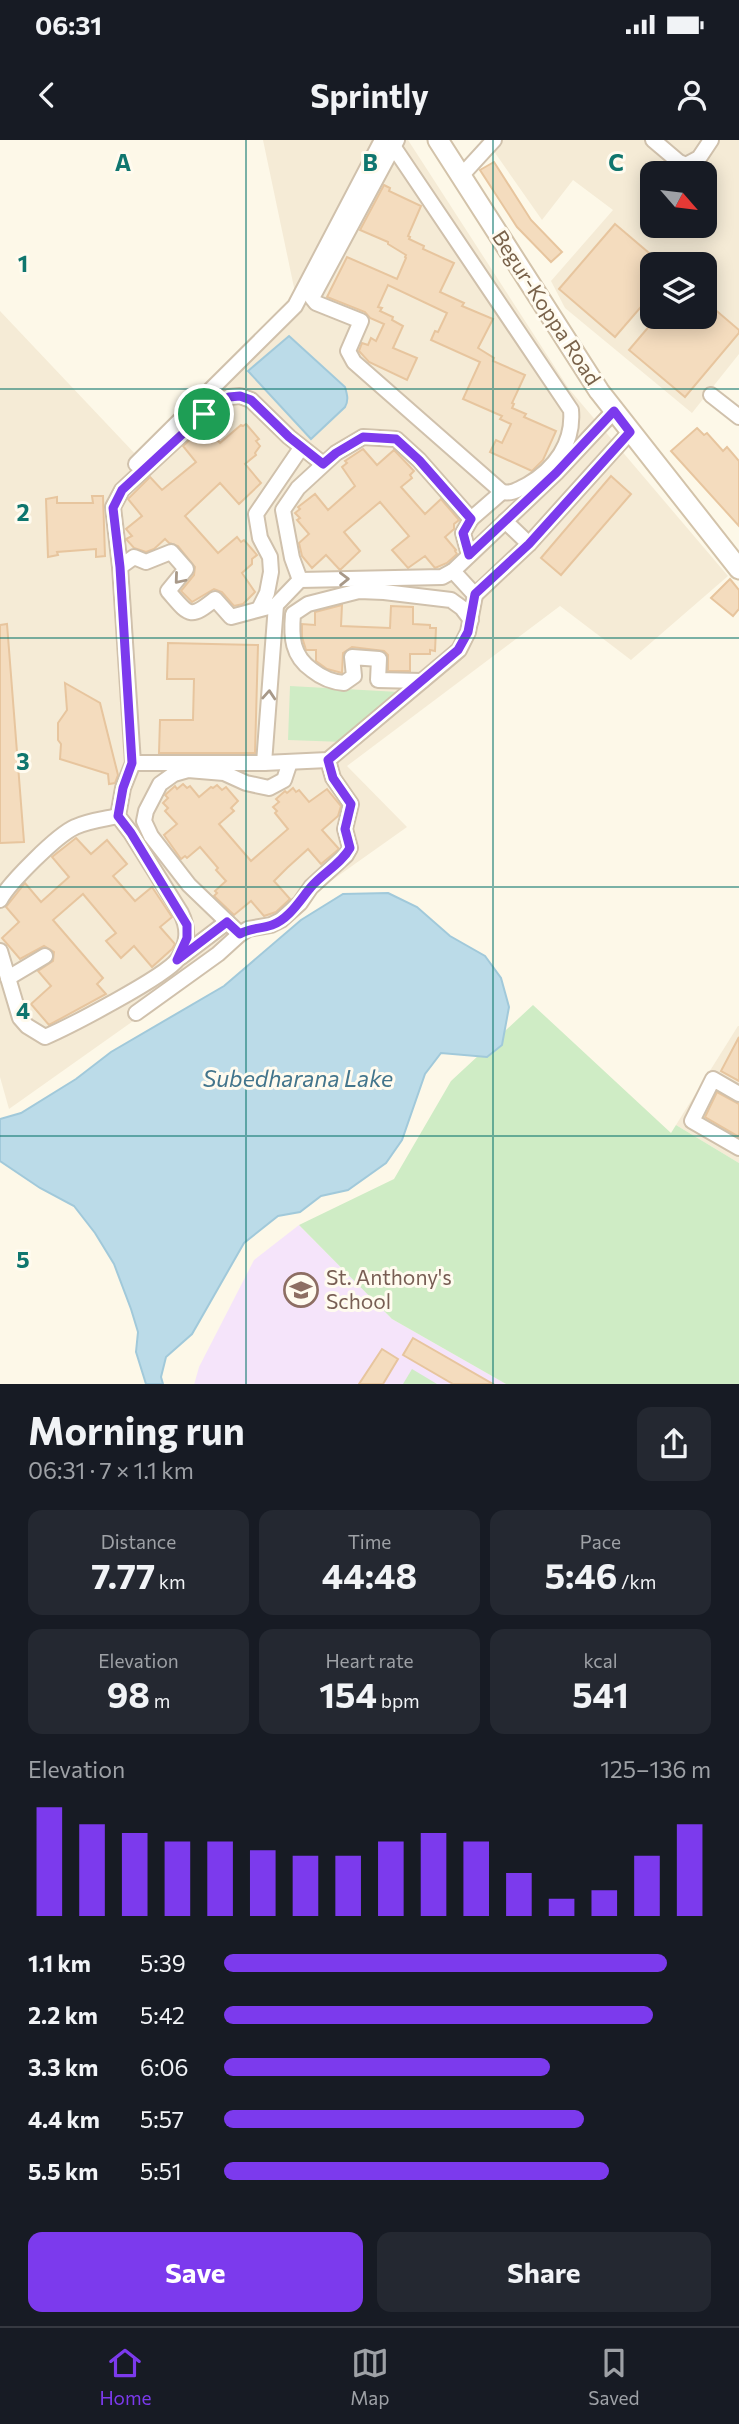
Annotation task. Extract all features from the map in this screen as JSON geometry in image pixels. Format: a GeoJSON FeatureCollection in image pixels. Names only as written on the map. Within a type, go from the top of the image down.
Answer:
{"type":"FeatureCollection","features":[{"type":"Feature","properties":{"kind":"main road","name":"Begur-Koppa Road"},"geometry":{"type":"LineString","coordinates":[[438,140],[614,411],[739,569]]}},
{"type":"Feature","properties":{"kind":"street"},"geometry":{"type":"LineString","coordinates":[[461,176],[494,140]]}},
{"type":"Feature","properties":{"kind":"street"},"geometry":{"type":"LineString","coordinates":[[653,140],[679,162],[687,165],[699,158],[710,140]]}},
{"type":"Feature","properties":{"kind":"street"},"geometry":{"type":"LineString","coordinates":[[121,479],[295,306],[391,142]]}},
{"type":"Feature","properties":{"kind":"street"},"geometry":{"type":"LineString","coordinates":[[391,142],[571,410],[569,438],[560,456],[543,475],[510,494],[502,492],[354,362],[348,351],[361,321],[316,303],[312,298],[391,142]]}},
{"type":"Feature","properties":{"kind":"street"},"geometry":{"type":"LineString","coordinates":[[711,394],[739,417]]}},
{"type":"Feature","properties":{"kind":"street"},"geometry":{"type":"LineString","coordinates":[[177,960],[187,938],[187,925],[118,816],[123,788],[132,763],[120,567],[113,508],[122,490],[204,414],[229,397],[240,396],[251,400],[323,464]]}},
{"type":"Feature","properties":{"kind":"street"},"geometry":{"type":"LineString","coordinates":[[120,567],[135,557],[146,562],[171,552],[187,569],[168,591],[190,613],[199,612],[215,599],[231,617],[276,605],[300,580],[442,577],[453,571],[556,473],[614,411]]}},
{"type":"Feature","properties":{"kind":"street"},"geometry":{"type":"LineString","coordinates":[[132,763],[264,764],[328,760],[458,650],[468,632],[475,594],[529,544],[630,432]]}},
{"type":"Feature","properties":{"kind":"street"},"geometry":{"type":"LineString","coordinates":[[300,580],[292,558],[283,510],[298,488],[323,464],[363,437],[396,439],[419,460],[471,519]]}},
{"type":"Feature","properties":{"kind":"street"},"geometry":{"type":"LineString","coordinates":[[259,609],[267,593],[271,572],[270,557],[260,538],[256,514],[301,447]]}},
{"type":"Feature","properties":{"kind":"street"},"geometry":{"type":"LineString","coordinates":[[469,555],[463,533],[471,519],[502,492]]}},
{"type":"Feature","properties":{"kind":"street"},"geometry":{"type":"LineString","coordinates":[[505,521],[529,544]]}},
{"type":"Feature","properties":{"kind":"street"},"geometry":{"type":"LineString","coordinates":[[453,571],[475,594]]}},
{"type":"Feature","properties":{"kind":"street"},"geometry":{"type":"LineString","coordinates":[[422,681],[378,680],[379,659],[352,657],[354,676],[344,683],[324,679],[302,663],[295,652],[291,632],[293,614],[308,604],[359,591],[451,600],[462,608],[471,620]]}},
{"type":"Feature","properties":{"kind":"street"},"geometry":{"type":"LineString","coordinates":[[264,764],[276,605]]}},
{"type":"Feature","properties":{"kind":"street"},"geometry":{"type":"LineString","coordinates":[[136,1013],[218,954],[240,934],[248,929],[271,925],[281,920],[300,903],[311,887],[346,855],[350,848],[345,829],[351,804],[333,778],[328,760]]}},
{"type":"Feature","properties":{"kind":"street"},"geometry":{"type":"LineString","coordinates":[[240,934],[189,885],[151,836],[144,821],[150,800],[160,784],[187,769],[223,773],[246,783],[269,788],[284,779],[290,762]]}},
{"type":"Feature","properties":{"kind":"street"},"geometry":{"type":"LineString","coordinates":[[0,900],[6,888],[74,827],[118,816]]}},
{"type":"Feature","properties":{"kind":"street"},"geometry":{"type":"LineString","coordinates":[[0,951],[20,1018],[27,1026],[45,1037],[77,1022],[161,973],[227,922]]}},
{"type":"Feature","properties":{"kind":"street"},"geometry":{"type":"LineString","coordinates":[[8,978],[45,956]]}},
{"type":"Feature","properties":{"kind":"street"},"geometry":{"type":"LineString","coordinates":[[739,1094],[713,1079],[692,1121],[739,1148]]}},
{"type":"Feature","properties":{"kind":"shaded area"},"geometry":{"type":"Polygon","coordinates":[[[263,140],[408,140],[569,389],[728,576],[631,660],[560,606],[347,766],[407,827],[9,1109],[0,1077],[0,311],[139,458],[296,297],[263,140]]]}},
{"type":"Feature","properties":{"kind":"shaded area"},"geometry":{"type":"Polygon","coordinates":[[[486,140],[739,140],[739,354],[692,413],[565,308],[551,281],[613,210],[573,180],[542,220],[486,140]]]}},
{"type":"Feature","properties":{"kind":"shaded area"},"geometry":{"type":"Polygon","coordinates":[[[739,1026],[739,1163],[676,1125],[739,1026]]]}},
{"type":"Feature","properties":{"kind":"shaded area","name":"St. Anthony's School"},"geometry":{"type":"Polygon","coordinates":[[[299,1225],[392,1319],[506,1384],[194,1384],[199,1367],[254,1260],[299,1225]]]}},
{"type":"Feature","properties":{"kind":"green space"},"geometry":{"type":"Polygon","coordinates":[[[290,686],[399,692],[344,742],[288,740],[290,686]]]}},
{"type":"Feature","properties":{"kind":"green space"},"geometry":{"type":"Polygon","coordinates":[[[533,1005],[671,1133],[676,1125],[739,1163],[739,1384],[506,1384],[392,1319],[299,1225],[394,1179],[451,1081],[533,1005]]]}},
{"type":"Feature","properties":{"kind":"green space"},"geometry":{"type":"Polygon","coordinates":[[[412,1369],[437,1384],[403,1384],[412,1369]]]}},
{"type":"Feature","properties":{"kind":"water"},"geometry":{"type":"Polygon","coordinates":[[[289,336],[345,387],[347,395],[345,407],[311,439],[248,371],[289,336]]]}},
{"type":"Feature","properties":{"kind":"water","name":"Subedharana Lake"},"geometry":{"type":"Polygon","coordinates":[[[388,893],[417,907],[450,936],[485,956],[501,978],[509,1007],[502,1045],[487,1057],[441,1053],[425,1074],[402,1140],[386,1163],[348,1190],[321,1196],[300,1212],[278,1216],[244,1243],[192,1334],[166,1357],[161,1377],[163,1384],[146,1384],[136,1352],[138,1332],[114,1264],[74,1206],[40,1188],[0,1161],[0,1119],[21,1113],[76,1079],[111,1052],[224,986],[301,920],[343,894],[388,893]]]}},
{"type":"Feature","properties":{"kind":"building"},"geometry":{"type":"Polygon","coordinates":[[[494,162],[531,220],[562,252],[551,262],[517,227],[480,170],[494,162]]]}},
{"type":"Feature","properties":{"kind":"building"},"geometry":{"type":"Polygon","coordinates":[[[384,185],[390,188],[389,191],[421,206],[409,239],[424,246],[423,249],[454,263],[440,292],[464,303],[462,306],[493,319],[478,348],[494,358],[493,361],[525,375],[512,408],[526,414],[524,417],[556,431],[543,460],[532,471],[490,452],[496,440],[502,443],[511,424],[500,419],[502,416],[463,399],[480,362],[431,340],[447,313],[388,285],[378,307],[403,326],[393,348],[417,358],[407,380],[369,362],[359,351],[362,343],[368,345],[371,338],[376,341],[384,324],[370,318],[365,312],[327,297],[347,257],[397,279],[406,255],[388,242],[360,230],[384,185]]]}},
{"type":"Feature","properties":{"kind":"building"},"geometry":{"type":"Polygon","coordinates":[[[615,224],[648,252],[640,252],[640,308],[615,337],[559,289],[615,224]]]}},
{"type":"Feature","properties":{"kind":"building"},"geometry":{"type":"Polygon","coordinates":[[[717,311],[739,330],[685,397],[629,350],[647,329],[717,329],[717,311]]]}},
{"type":"Feature","properties":{"kind":"building"},"geometry":{"type":"Polygon","coordinates":[[[246,424],[259,439],[256,441],[260,446],[256,455],[245,464],[261,483],[239,504],[220,483],[185,516],[218,553],[237,537],[241,542],[244,540],[257,555],[242,573],[255,592],[243,604],[234,606],[222,592],[214,589],[192,602],[181,591],[194,575],[195,567],[178,546],[165,539],[146,552],[134,548],[126,539],[132,536],[126,529],[142,516],[128,499],[150,477],[162,490],[196,462],[183,446],[205,426],[220,443],[241,425],[246,424]]]}},
{"type":"Feature","properties":{"kind":"building"},"geometry":{"type":"Polygon","coordinates":[[[697,428],[704,435],[707,433],[723,451],[727,447],[739,461],[739,526],[671,451],[697,428]]]}},
{"type":"Feature","properties":{"kind":"building"},"geometry":{"type":"Polygon","coordinates":[[[363,449],[377,465],[394,450],[414,471],[410,475],[412,478],[401,487],[425,514],[441,499],[459,520],[445,537],[457,554],[447,563],[435,568],[425,556],[408,568],[392,550],[409,536],[380,502],[344,532],[360,551],[340,570],[326,555],[312,568],[302,556],[299,543],[309,534],[297,520],[300,518],[295,513],[300,509],[298,507],[315,494],[328,510],[355,486],[342,467],[347,463],[345,461],[363,449]]]}},
{"type":"Feature","properties":{"kind":"building"},"geometry":{"type":"Polygon","coordinates":[[[611,476],[631,494],[561,575],[541,558],[611,476]]]}},
{"type":"Feature","properties":{"kind":"building"},"geometry":{"type":"Polygon","coordinates":[[[92,496],[103,496],[105,556],[96,557],[96,549],[57,552],[58,555],[48,557],[46,499],[57,497],[57,503],[93,503],[92,496]]]}},
{"type":"Feature","properties":{"kind":"building"},"geometry":{"type":"Polygon","coordinates":[[[730,579],[739,590],[739,609],[733,616],[711,598],[730,579]]]}},
{"type":"Feature","properties":{"kind":"building"},"geometry":{"type":"Polygon","coordinates":[[[342,605],[341,626],[390,628],[391,606],[413,607],[413,624],[436,628],[435,651],[430,650],[430,654],[410,654],[410,671],[388,671],[388,655],[384,651],[352,647],[343,653],[342,673],[327,669],[316,661],[316,650],[306,650],[302,624],[315,625],[315,612],[342,605]]]}},
{"type":"Feature","properties":{"kind":"building"},"geometry":{"type":"Polygon","coordinates":[[[7,624],[24,842],[0,843],[0,625],[7,624]]]}},
{"type":"Feature","properties":{"kind":"building"},"geometry":{"type":"Polygon","coordinates":[[[168,643],[258,645],[255,753],[159,753],[160,720],[193,720],[194,679],[167,679],[168,643]]]}},
{"type":"Feature","properties":{"kind":"building"},"geometry":{"type":"Polygon","coordinates":[[[65,683],[100,703],[118,775],[115,783],[109,784],[108,774],[60,759],[58,723],[67,710],[65,683]]]}},
{"type":"Feature","properties":{"kind":"building"},"geometry":{"type":"Polygon","coordinates":[[[183,784],[187,788],[190,786],[199,797],[211,787],[217,785],[222,790],[226,787],[238,801],[231,808],[234,811],[219,824],[251,861],[288,829],[275,813],[277,811],[273,807],[279,802],[276,799],[293,788],[296,792],[299,790],[309,802],[327,789],[341,806],[338,816],[322,830],[339,849],[321,864],[308,849],[274,881],[290,899],[276,912],[264,916],[251,901],[234,915],[214,896],[217,893],[215,891],[226,881],[200,847],[187,858],[185,856],[181,859],[164,835],[177,824],[165,811],[168,808],[163,803],[168,798],[165,795],[175,786],[177,789],[183,784]]]}},
{"type":"Feature","properties":{"kind":"building"},"geometry":{"type":"Polygon","coordinates":[[[76,838],[91,854],[107,840],[127,864],[113,876],[135,901],[152,887],[172,917],[160,927],[175,944],[152,967],[134,946],[121,958],[106,941],[116,933],[83,894],[53,920],[103,978],[97,984],[106,994],[49,1025],[31,1004],[51,986],[38,971],[53,961],[54,952],[44,946],[20,959],[2,938],[19,922],[6,907],[25,883],[41,902],[69,877],[52,857],[76,838]]]}},
{"type":"Feature","properties":{"kind":"building"},"geometry":{"type":"Polygon","coordinates":[[[739,1037],[739,1081],[721,1071],[739,1037]]]}},
{"type":"Feature","properties":{"kind":"building"},"geometry":{"type":"Polygon","coordinates":[[[717,1092],[739,1104],[739,1137],[705,1117],[717,1092]]]}},
{"type":"Feature","properties":{"kind":"building"},"geometry":{"type":"Polygon","coordinates":[[[413,1338],[493,1384],[453,1384],[403,1355],[413,1338]]]}},
{"type":"Feature","properties":{"kind":"building"},"geometry":{"type":"Polygon","coordinates":[[[382,1349],[398,1359],[383,1384],[359,1384],[382,1349]]]}},
{"type":"Feature","properties":{"kind":"place","name":"St. Anthony's School"},"geometry":{"type":"Point","coordinates":[301,1290]}},
{"type":"Feature","properties":{"kind":"route"},"geometry":{"type":"LineString","coordinates":[[229,397],[245,397],[323,464],[363,437],[396,439],[419,460],[471,519],[463,533],[469,555],[556,473],[614,411],[630,432],[529,544],[475,594],[468,632],[458,650],[328,760],[333,778],[351,804],[345,829],[350,848],[346,855],[311,887],[300,903],[281,920],[271,925],[248,929],[240,934],[227,922],[177,960],[187,938],[187,925],[118,816],[123,788],[132,763],[120,567],[113,508],[122,490],[204,414],[229,397]]}}]}
